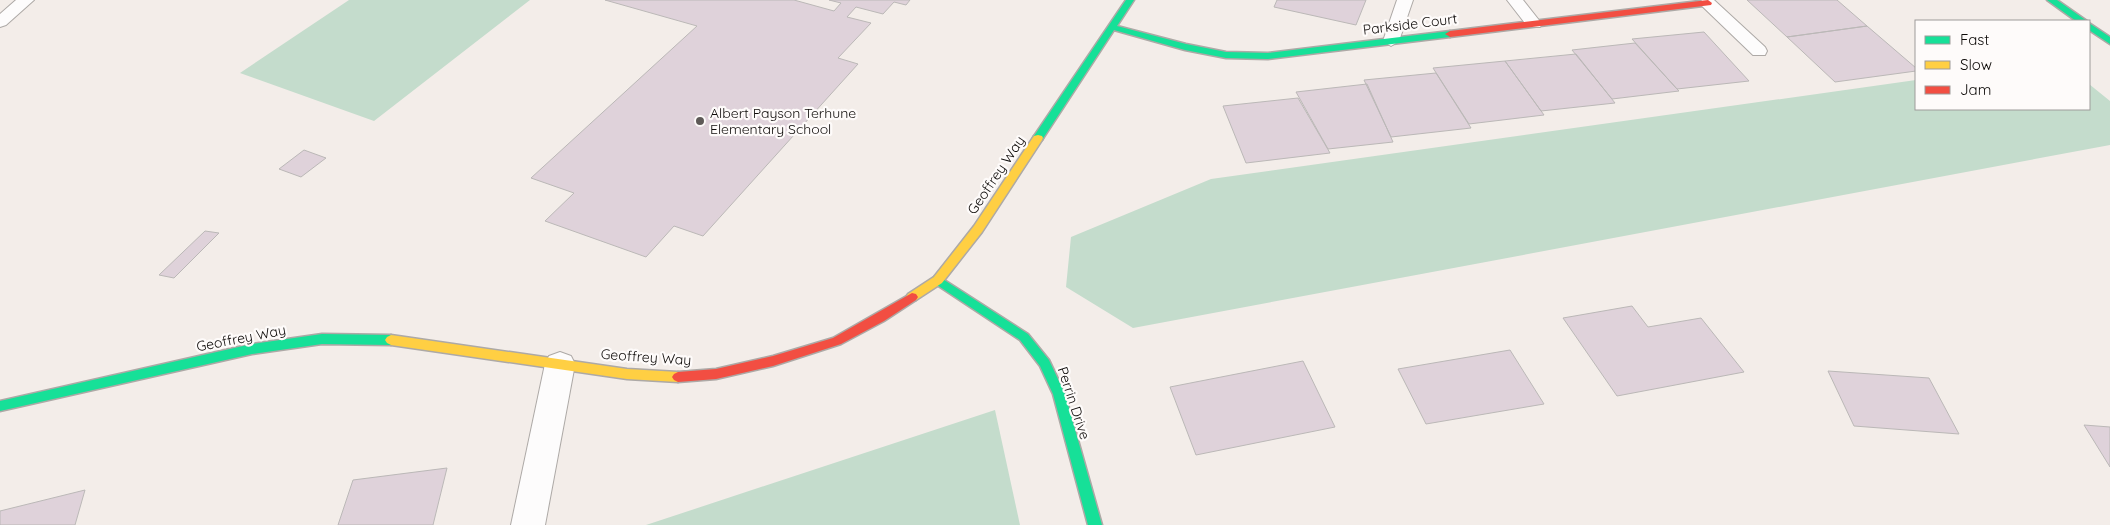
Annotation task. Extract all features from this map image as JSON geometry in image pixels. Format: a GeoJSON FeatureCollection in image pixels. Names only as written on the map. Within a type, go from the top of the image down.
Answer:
{"type":"FeatureCollection","features":[{"type":"Feature","properties":{"kind":"street","name":"Geoffrey Way"},"geometry":{"type":"LineString","coordinates":[[0,406],[252,349],[322,339],[385,339],[631,374],[679,377],[725,372],[773,361],[837,341],[880,318],[938,280],[978,229],[1130,0]]}},
{"type":"Feature","properties":{"kind":"street"},"geometry":{"type":"LineString","coordinates":[[2051,0],[2081,20]]}},
{"type":"Feature","properties":{"kind":"street","name":"Parkside Court"},"geometry":{"type":"LineString","coordinates":[[1112,27],[1226,56],[1268,56],[1707,2]]}},
{"type":"Feature","properties":{"kind":"street"},"geometry":{"type":"LineString","coordinates":[[2090,27],[2110,41]]}},
{"type":"Feature","properties":{"kind":"street","name":"Perrin Drive"},"geometry":{"type":"LineString","coordinates":[[938,280],[1024,337],[1045,362],[1059,394],[1095,525]]}},
{"type":"Feature","properties":{"kind":"street"},"geometry":{"type":"LineString","coordinates":[[528,525],[560,364]]}},
{"type":"Feature","properties":{"kind":"lane"},"geometry":{"type":"LineString","coordinates":[[0,22],[26,0]]}},
{"type":"Feature","properties":{"kind":"lane"},"geometry":{"type":"LineString","coordinates":[[1391,41],[1405,0]]}},
{"type":"Feature","properties":{"kind":"lane"},"geometry":{"type":"LineString","coordinates":[[1515,0],[1534,24]]}},
{"type":"Feature","properties":{"kind":"lane"},"geometry":{"type":"LineString","coordinates":[[1707,2],[1759,51]]}},
{"type":"Feature","properties":{"kind":"green space"},"geometry":{"type":"Polygon","coordinates":[[[349,0],[530,0],[374,121],[240,73],[349,0]]]}},
{"type":"Feature","properties":{"kind":"green space"},"geometry":{"type":"Polygon","coordinates":[[[1915,80],[1915,110],[2090,110],[2090,85],[2110,101],[2110,145],[1133,328],[1066,287],[1071,237],[1211,179],[1915,80]]]}},
{"type":"Feature","properties":{"kind":"green space"},"geometry":{"type":"Polygon","coordinates":[[[995,410],[1020,525],[646,525],[995,410]]]}},
{"type":"Feature","properties":{"kind":"building","name":"Albert Payson Terhune Elementary School"},"geometry":{"type":"Polygon","coordinates":[[[605,0],[794,0],[834,11],[841,3],[829,0],[910,0],[906,5],[894,2],[883,14],[856,7],[847,17],[871,23],[838,58],[858,64],[703,236],[674,226],[646,257],[545,221],[574,193],[531,178],[697,26],[605,0]]]}},
{"type":"Feature","properties":{"kind":"building"},"geometry":{"type":"Polygon","coordinates":[[[1277,0],[1366,0],[1356,25],[1274,7],[1277,0]]]}},
{"type":"Feature","properties":{"kind":"building"},"geometry":{"type":"Polygon","coordinates":[[[1747,0],[1837,0],[1867,26],[1787,37],[1747,0]]]}},
{"type":"Feature","properties":{"kind":"building"},"geometry":{"type":"Polygon","coordinates":[[[1867,26],[1915,67],[1915,71],[1835,82],[1787,37],[1867,26]]]}},
{"type":"Feature","properties":{"kind":"building"},"geometry":{"type":"Polygon","coordinates":[[[1704,32],[1749,81],[1677,89],[1632,39],[1704,32]]]}},
{"type":"Feature","properties":{"kind":"building"},"geometry":{"type":"Polygon","coordinates":[[[1635,43],[1679,91],[1612,99],[1572,50],[1635,43]]]}},
{"type":"Feature","properties":{"kind":"building"},"geometry":{"type":"Polygon","coordinates":[[[1576,54],[1615,103],[1541,111],[1505,61],[1576,54]]]}},
{"type":"Feature","properties":{"kind":"building"},"geometry":{"type":"Polygon","coordinates":[[[1505,61],[1544,115],[1469,124],[1433,68],[1505,61]]]}},
{"type":"Feature","properties":{"kind":"building"},"geometry":{"type":"Polygon","coordinates":[[[1436,73],[1471,128],[1391,137],[1364,80],[1436,73]]]}},
{"type":"Feature","properties":{"kind":"building"},"geometry":{"type":"Polygon","coordinates":[[[1367,84],[1393,142],[1328,149],[1296,92],[1367,84]]]}},
{"type":"Feature","properties":{"kind":"building"},"geometry":{"type":"Polygon","coordinates":[[[1298,98],[1330,153],[1246,163],[1223,106],[1298,98]]]}},
{"type":"Feature","properties":{"kind":"building"},"geometry":{"type":"Polygon","coordinates":[[[304,150],[326,158],[301,177],[279,169],[304,150]]]}},
{"type":"Feature","properties":{"kind":"building"},"geometry":{"type":"Polygon","coordinates":[[[205,231],[219,233],[174,278],[159,275],[205,231]]]}},
{"type":"Feature","properties":{"kind":"building"},"geometry":{"type":"Polygon","coordinates":[[[1632,306],[1648,327],[1701,318],[1744,372],[1617,396],[1563,318],[1632,306]]]}},
{"type":"Feature","properties":{"kind":"building"},"geometry":{"type":"Polygon","coordinates":[[[1510,350],[1544,404],[1426,424],[1398,369],[1510,350]]]}},
{"type":"Feature","properties":{"kind":"building"},"geometry":{"type":"Polygon","coordinates":[[[1303,361],[1335,427],[1196,455],[1170,387],[1303,361]]]}},
{"type":"Feature","properties":{"kind":"building"},"geometry":{"type":"Polygon","coordinates":[[[1828,371],[1929,378],[1959,434],[1854,426],[1828,371]]]}},
{"type":"Feature","properties":{"kind":"building"},"geometry":{"type":"Polygon","coordinates":[[[2084,425],[2110,427],[2110,467],[2084,425]]]}},
{"type":"Feature","properties":{"kind":"building"},"geometry":{"type":"Polygon","coordinates":[[[447,468],[433,525],[338,525],[353,480],[447,468]]]}},
{"type":"Feature","properties":{"kind":"building"},"geometry":{"type":"Polygon","coordinates":[[[85,490],[75,525],[0,525],[0,511],[85,490]]]}},
{"type":"Feature","properties":{"kind":"traffic: fast"},"geometry":{"type":"LineString","coordinates":[[1038,138],[1130,0]]}},
{"type":"Feature","properties":{"kind":"traffic: fast"},"geometry":{"type":"LineString","coordinates":[[2051,0],[2081,20]]}},
{"type":"Feature","properties":{"kind":"traffic: fast"},"geometry":{"type":"LineString","coordinates":[[1112,27],[1185,47],[1226,55],[1268,56],[1450,34]]}},
{"type":"Feature","properties":{"kind":"traffic: fast"},"geometry":{"type":"LineString","coordinates":[[2090,27],[2110,41]]}},
{"type":"Feature","properties":{"kind":"traffic: fast"},"geometry":{"type":"LineString","coordinates":[[938,280],[1024,337],[1045,363],[1059,394],[1095,525]]}},
{"type":"Feature","properties":{"kind":"traffic: fast"},"geometry":{"type":"LineString","coordinates":[[0,406],[252,349],[322,339],[391,340]]}},
{"type":"Feature","properties":{"kind":"traffic: slow"},"geometry":{"type":"LineString","coordinates":[[912,297],[938,280],[978,229],[1038,138]]}},
{"type":"Feature","properties":{"kind":"traffic: slow"},"geometry":{"type":"LineString","coordinates":[[391,340],[627,374],[678,377]]}},
{"type":"Feature","properties":{"kind":"traffic: jam"},"geometry":{"type":"LineString","coordinates":[[1450,34],[1708,3]]}},
{"type":"Feature","properties":{"kind":"traffic: jam"},"geometry":{"type":"LineString","coordinates":[[678,377],[716,374],[773,361],[837,341],[880,318],[912,297]]}},
{"type":"Feature","properties":{"kind":"place","name":"Albert Payson Terhune Elementary School"},"geometry":{"type":"Point","coordinates":[700,121]}}]}
